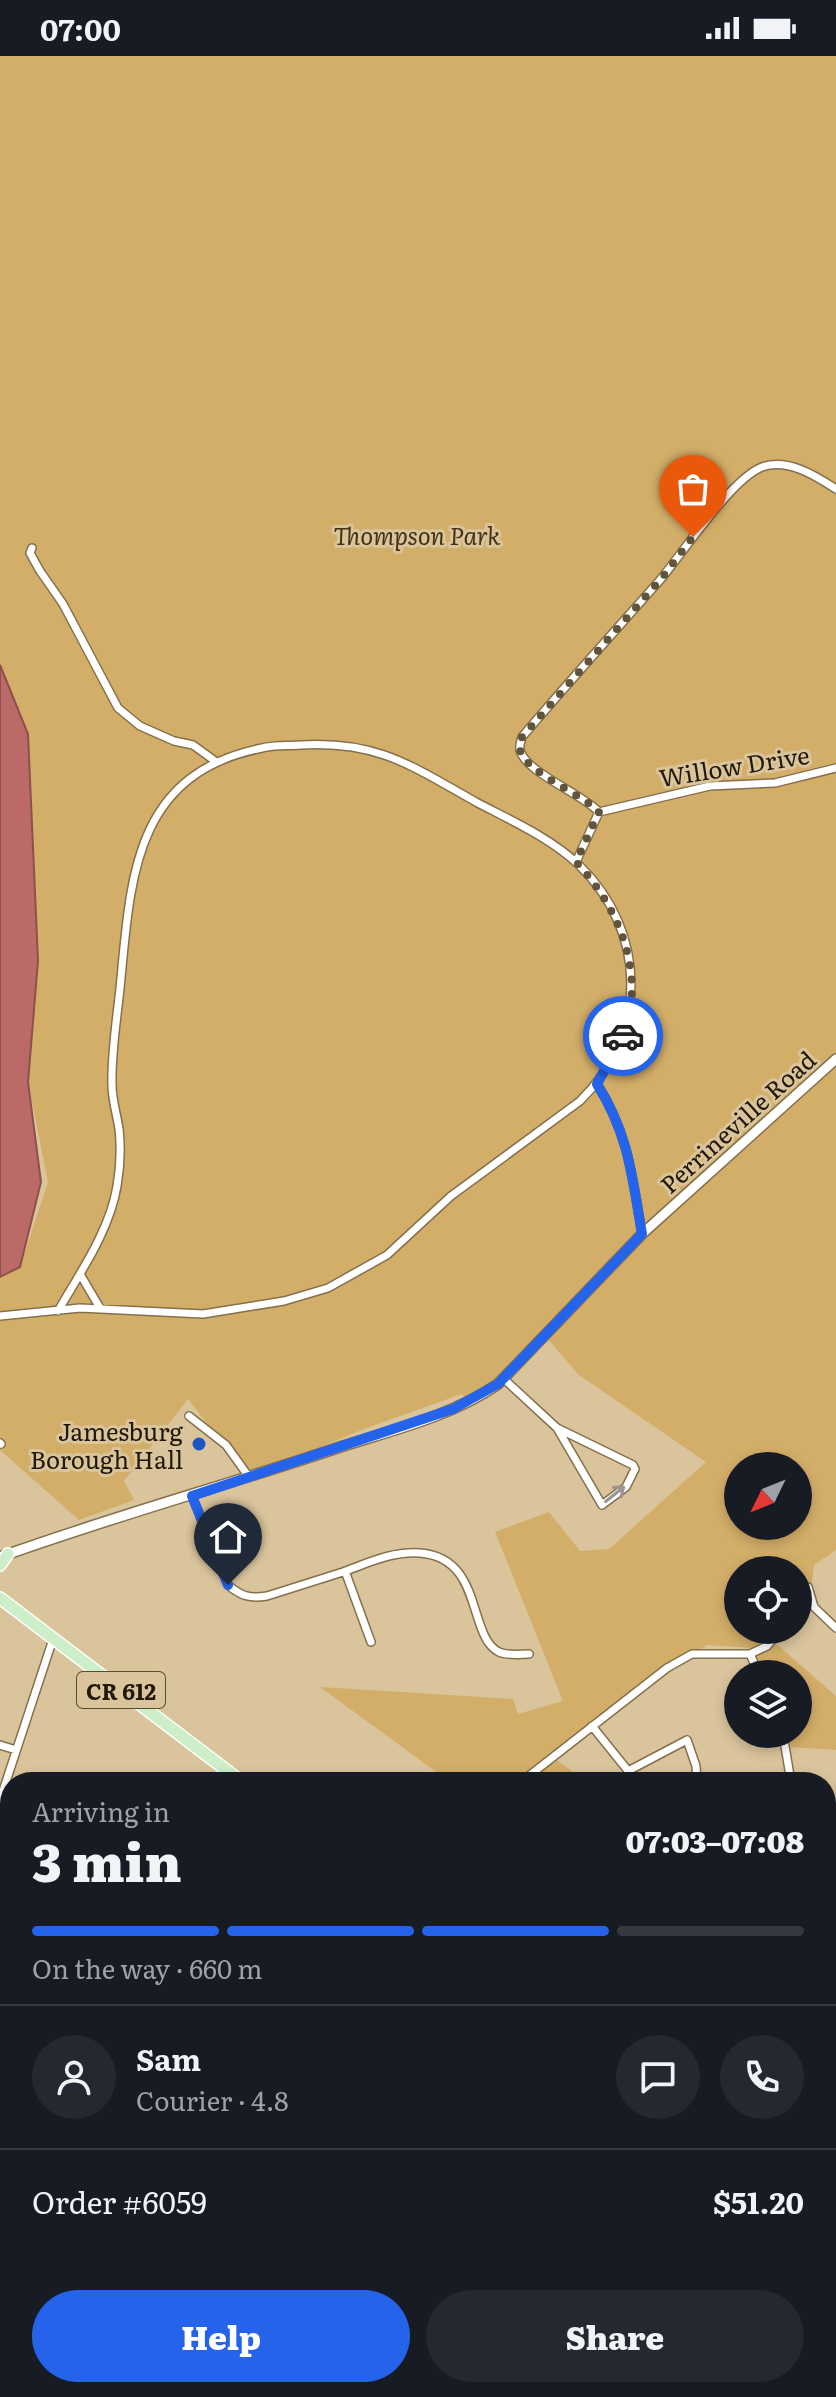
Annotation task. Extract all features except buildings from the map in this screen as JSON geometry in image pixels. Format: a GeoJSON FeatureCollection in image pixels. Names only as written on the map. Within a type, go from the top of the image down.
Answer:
{"type":"FeatureCollection","features":[{"type":"Feature","properties":{"kind":"main road"},"geometry":{"type":"LineString","coordinates":[[0,1565],[4,1555]]}},
{"type":"Feature","properties":{"kind":"main road","name":"CR 612"},"geometry":{"type":"LineString","coordinates":[[1,1598],[229,1772]]}},
{"type":"Feature","properties":{"kind":"street"},"geometry":{"type":"LineString","coordinates":[[576,862],[599,812],[587,800],[529,764],[520,749],[522,737],[744,479],[762,467],[790,466],[810,473],[836,489]]}},
{"type":"Feature","properties":{"kind":"street"},"geometry":{"type":"LineString","coordinates":[[32,548],[30,553],[63,604],[118,708],[140,726],[174,741],[193,745],[215,761]]}},
{"type":"Feature","properties":{"kind":"street"},"geometry":{"type":"LineString","coordinates":[[0,1316],[100,1308],[203,1314],[284,1301],[328,1288],[387,1255],[451,1196],[496,1160],[549,1126],[597,1084],[625,1032],[633,979],[621,930],[594,881],[576,862],[544,840],[407,764],[372,749],[334,743],[263,747],[215,761],[179,787],[153,820],[137,857],[128,906],[112,1087],[120,1132],[114,1201],[80,1274],[58,1311]]}},
{"type":"Feature","properties":{"kind":"street","name":"Willow Drive"},"geometry":{"type":"LineString","coordinates":[[599,812],[699,788],[775,783],[836,768]]}},
{"type":"Feature","properties":{"kind":"street","name":"Perrineville Road"},"geometry":{"type":"LineString","coordinates":[[4,1555],[453,1409],[481,1396],[504,1379],[642,1234],[836,1059]]}},
{"type":"Feature","properties":{"kind":"street"},"geometry":{"type":"LineString","coordinates":[[597,1084],[623,1132],[642,1234]]}},
{"type":"Feature","properties":{"kind":"street"},"geometry":{"type":"LineString","coordinates":[[80,1274],[100,1308]]}},
{"type":"Feature","properties":{"kind":"street"},"geometry":{"type":"LineString","coordinates":[[504,1379],[557,1428],[633,1465],[635,1469],[626,1487],[602,1505],[557,1428]]}},
{"type":"Feature","properties":{"kind":"street"},"geometry":{"type":"LineString","coordinates":[[189,1416],[226,1445],[249,1477]]}},
{"type":"Feature","properties":{"kind":"street"},"geometry":{"type":"LineString","coordinates":[[192,1496],[228,1585],[240,1595],[254,1599],[267,1596],[392,1555],[421,1553],[436,1556],[447,1562],[467,1584],[488,1641],[495,1650],[529,1654]]}},
{"type":"Feature","properties":{"kind":"street"},"geometry":{"type":"LineString","coordinates":[[345,1571],[371,1642]]}},
{"type":"Feature","properties":{"kind":"street"},"geometry":{"type":"LineString","coordinates":[[812,1600],[814,1607],[836,1628]]}},
{"type":"Feature","properties":{"kind":"street"},"geometry":{"type":"LineString","coordinates":[[9,1772],[53,1639]]}},
{"type":"Feature","properties":{"kind":"street"},"geometry":{"type":"LineString","coordinates":[[537,1772],[667,1668],[692,1654],[750,1654],[769,1644]]}},
{"type":"Feature","properties":{"kind":"street"},"geometry":{"type":"LineString","coordinates":[[750,1654],[753,1660]]}},
{"type":"Feature","properties":{"kind":"street"},"geometry":{"type":"LineString","coordinates":[[592,1726],[628,1771],[687,1740],[696,1772]]}},
{"type":"Feature","properties":{"kind":"street"},"geometry":{"type":"LineString","coordinates":[[0,1745],[16,1750]]}},
{"type":"Feature","properties":{"kind":"street"},"geometry":{"type":"LineString","coordinates":[[785,1748],[789,1772]]}},
{"type":"Feature","properties":{"kind":"green space","name":"Thompson Park"},"geometry":{"type":"Polygon","coordinates":[[[0,56],[836,56],[836,1550],[814,1565],[812,1581],[812,1556],[724,1556],[724,1644],[777,1644],[795,1660],[757,1660],[752,1648],[707,1645],[550,1755],[573,1772],[436,1772],[320,1687],[513,1699],[518,1714],[563,1701],[495,1532],[549,1512],[580,1551],[609,1549],[706,1462],[579,1375],[545,1336],[504,1379],[464,1397],[462,1394],[364,1429],[249,1477],[188,1399],[124,1481],[134,1500],[79,1520],[0,1450],[0,1277],[20,1267],[48,1182],[28,1082],[38,961],[28,734],[0,665],[0,56]]]}},
{"type":"Feature","properties":{"kind":"green space","name":"Thompson Park"},"geometry":{"type":"Polygon","coordinates":[[[812,1675],[836,1696],[836,1750],[806,1748],[812,1748],[812,1675]]]}},
{"type":"Feature","properties":{"kind":"shaded area"},"geometry":{"type":"Polygon","coordinates":[[[0,665],[28,734],[38,961],[28,1082],[41,1182],[20,1267],[0,1277],[0,665]]]}},
{"type":"Feature","properties":{"kind":"way so far"},"geometry":{"type":"LineString","coordinates":[[623,1036],[633,979],[621,930],[594,881],[576,862],[599,812],[587,800],[541,774],[529,764],[520,749],[522,737],[633,607],[661,579],[693,537]]}},
{"type":"Feature","properties":{"kind":"place","name":"Jamesburg Borough Hall"},"geometry":{"type":"Point","coordinates":[199,1444]}},
{"type":"Feature","properties":{"kind":"route"},"geometry":{"type":"LineString","coordinates":[[228,1585],[192,1496],[453,1409],[481,1396],[498,1384],[642,1234],[623,1132],[597,1084],[623,1036]]}}]}
